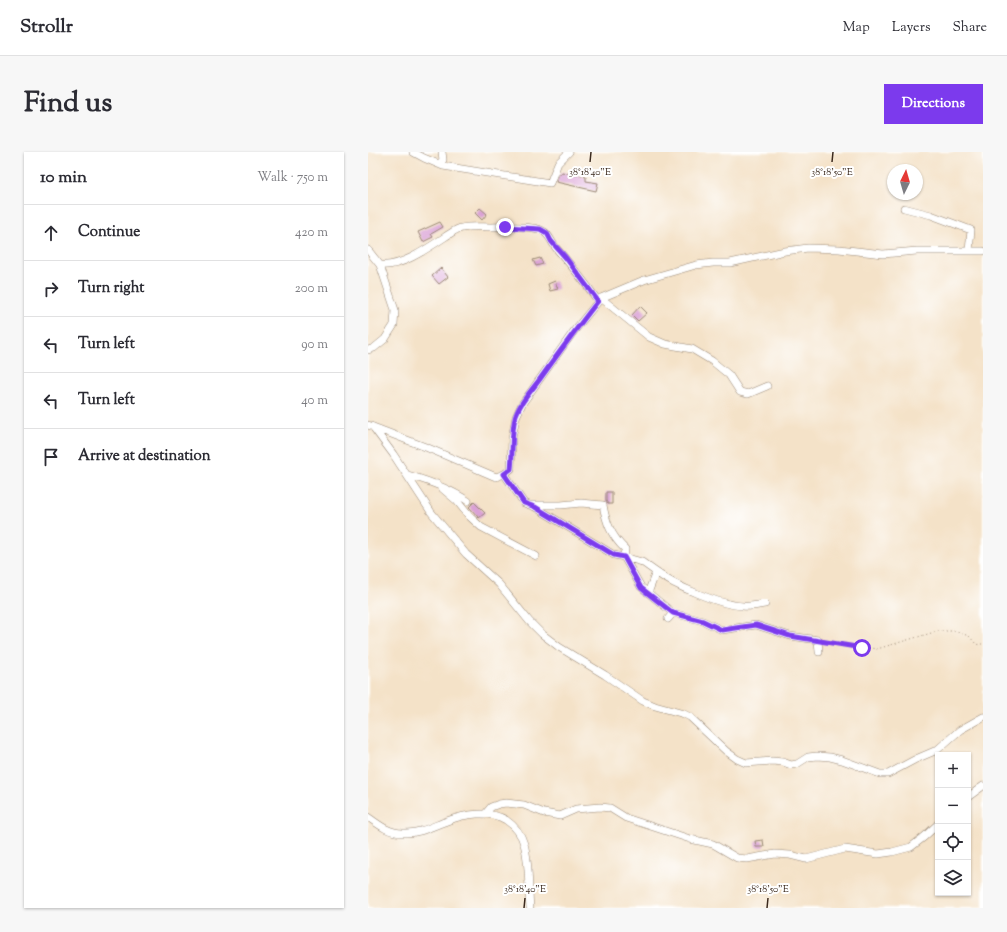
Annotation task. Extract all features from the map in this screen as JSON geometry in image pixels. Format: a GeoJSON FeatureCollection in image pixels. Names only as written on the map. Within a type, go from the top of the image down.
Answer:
{"type":"FeatureCollection","features":[{"type":"Feature","properties":{"kind":"street"},"geometry":{"type":"LineString","coordinates":[[413,152],[439,164],[454,168],[553,182],[558,163],[569,152]]}},
{"type":"Feature","properties":{"kind":"street"},"geometry":{"type":"LineString","coordinates":[[439,164],[443,160],[442,152]]}},
{"type":"Feature","properties":{"kind":"street"},"geometry":{"type":"LineString","coordinates":[[904,208],[931,215],[971,230],[969,252]]}},
{"type":"Feature","properties":{"kind":"street"},"geometry":{"type":"LineString","coordinates":[[380,266],[399,264],[436,244],[456,229],[465,227],[540,229],[547,233],[551,241],[600,299],[649,337],[665,344],[692,349],[712,361],[729,374],[740,392],[748,394],[767,386]]}},
{"type":"Feature","properties":{"kind":"street"},"geometry":{"type":"LineString","coordinates":[[371,426],[496,477],[511,469],[512,438],[516,417],[522,404],[600,299],[644,280],[696,265],[730,263],[785,251],[808,248],[839,249],[884,254],[917,251],[983,251]]}},
{"type":"Feature","properties":{"kind":"street"},"geometry":{"type":"LineString","coordinates":[[368,250],[380,266],[395,310],[394,325],[385,339],[374,348],[368,350]]}},
{"type":"Feature","properties":{"kind":"street"},"geometry":{"type":"LineString","coordinates":[[371,426],[408,475],[431,512],[466,554],[499,584],[529,621],[542,634],[559,647],[605,675],[643,701],[690,717],[726,751],[736,759],[746,764],[772,761],[783,762],[791,765],[797,764],[808,757],[824,756],[842,760],[880,774],[888,774],[937,750],[960,730],[983,717]]}},
{"type":"Feature","properties":{"kind":"street"},"geometry":{"type":"LineString","coordinates":[[504,474],[524,503],[614,555],[642,562],[665,579],[722,602],[743,606],[765,604]]}},
{"type":"Feature","properties":{"kind":"street"},"geometry":{"type":"LineString","coordinates":[[408,475],[437,484],[459,494],[468,500]]}},
{"type":"Feature","properties":{"kind":"street"},"geometry":{"type":"LineString","coordinates":[[437,484],[457,502],[468,516],[481,527],[536,556]]}},
{"type":"Feature","properties":{"kind":"street"},"geometry":{"type":"LineString","coordinates":[[528,505],[561,505],[580,502],[603,505],[605,518],[610,530],[624,549],[624,557],[641,588],[648,593],[670,616],[703,621],[722,630],[756,625],[779,633],[818,640],[819,652]]}},
{"type":"Feature","properties":{"kind":"street"},"geometry":{"type":"LineString","coordinates":[[648,593],[656,572]]}},
{"type":"Feature","properties":{"kind":"street"},"geometry":{"type":"LineString","coordinates":[[971,795],[983,786]]}},
{"type":"Feature","properties":{"kind":"street"},"geometry":{"type":"LineString","coordinates":[[486,813],[491,807],[506,803],[524,805],[544,813],[560,816],[576,809],[600,806],[610,808],[626,818],[690,839],[713,844],[737,858],[747,859],[776,854],[790,855],[806,859],[845,849],[878,854],[892,852],[911,847],[935,827]]}},
{"type":"Feature","properties":{"kind":"street"},"geometry":{"type":"LineString","coordinates":[[368,817],[390,832],[404,834],[433,827],[448,820],[486,813],[498,816],[513,825],[519,833],[527,857],[530,908]]}},
{"type":"Feature","properties":{"kind":"path"},"geometry":{"type":"LineString","coordinates":[[818,640],[877,650],[938,631],[954,631],[969,636],[976,644],[980,645],[983,643]]}},
{"type":"Feature","properties":{"kind":"building"},"geometry":{"type":"Polygon","coordinates":[[[562,172],[586,177],[586,181],[598,183],[596,191],[556,182],[559,174],[562,172]]]}},
{"type":"Feature","properties":{"kind":"building"},"geometry":{"type":"Polygon","coordinates":[[[480,208],[487,214],[482,220],[475,213],[480,208]]]}},
{"type":"Feature","properties":{"kind":"building"},"geometry":{"type":"Polygon","coordinates":[[[440,222],[443,227],[431,234],[433,237],[423,242],[418,232],[440,222]]]}},
{"type":"Feature","properties":{"kind":"building"},"geometry":{"type":"Polygon","coordinates":[[[540,258],[543,264],[536,266],[533,260],[540,258]]]}},
{"type":"Feature","properties":{"kind":"building"},"geometry":{"type":"Polygon","coordinates":[[[441,268],[448,277],[439,284],[432,276],[441,268]]]}},
{"type":"Feature","properties":{"kind":"building"},"geometry":{"type":"Polygon","coordinates":[[[555,281],[558,289],[550,291],[548,284],[555,281]]]}},
{"type":"Feature","properties":{"kind":"building"},"geometry":{"type":"Polygon","coordinates":[[[640,306],[647,313],[638,321],[632,315],[640,306]]]}},
{"type":"Feature","properties":{"kind":"building"},"geometry":{"type":"Polygon","coordinates":[[[606,492],[612,492],[612,504],[608,504],[606,501],[606,492]]]}},
{"type":"Feature","properties":{"kind":"building"},"geometry":{"type":"Polygon","coordinates":[[[474,502],[485,513],[479,518],[469,507],[474,502]]]}},
{"type":"Feature","properties":{"kind":"building"},"geometry":{"type":"Polygon","coordinates":[[[763,840],[764,847],[756,847],[755,841],[763,840]]]}},
{"type":"Feature","properties":{"kind":"route"},"geometry":{"type":"LineString","coordinates":[[505,227],[540,229],[547,233],[556,248],[566,258],[598,301],[522,404],[516,417],[512,438],[511,469],[504,474],[524,503],[535,507],[614,555],[624,557],[641,588],[673,613],[703,621],[722,630],[756,625],[790,636],[862,648]]}}]}
